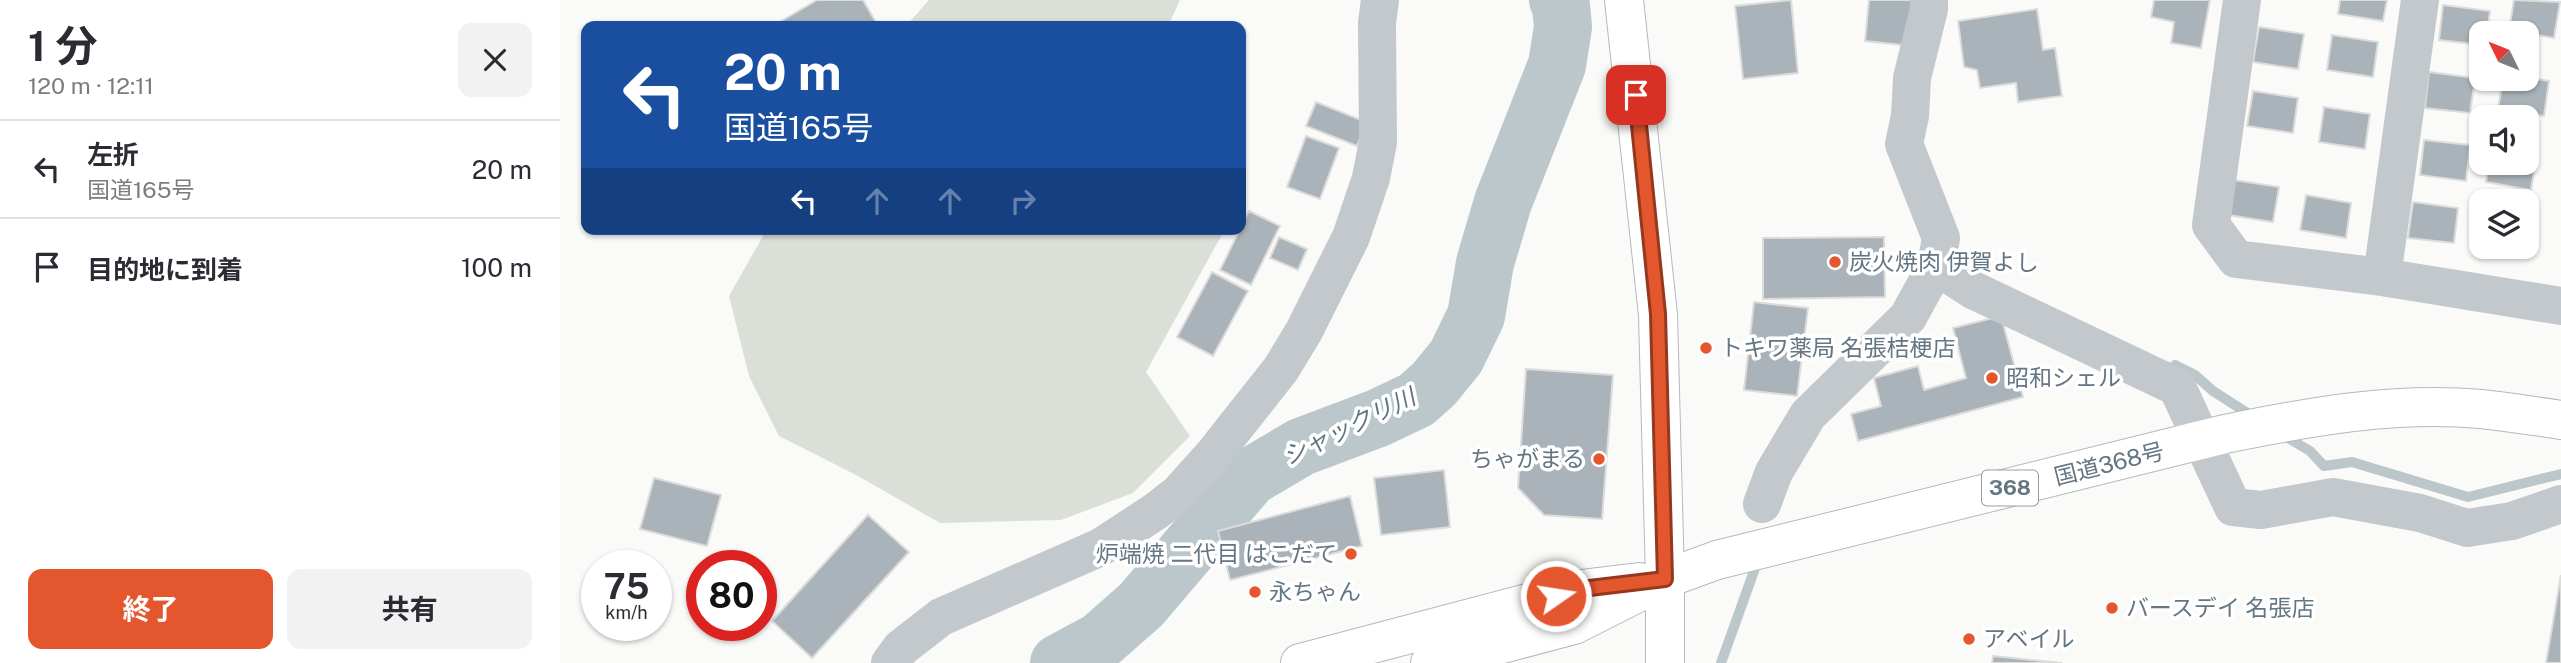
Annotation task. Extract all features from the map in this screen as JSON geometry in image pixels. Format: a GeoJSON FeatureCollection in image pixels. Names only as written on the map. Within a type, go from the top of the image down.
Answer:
{"type":"FeatureCollection","features":[{"type":"Feature","properties":{"kind":"highway"},"geometry":{"type":"LineString","coordinates":[[1624,0],[1658,314],[1665,663]]}},
{"type":"Feature","properties":{"kind":"highway","name":"国道368号"},"geometry":{"type":"LineString","coordinates":[[1665,579],[1717,560],[1794,540],[2213,437],[2308,418],[2416,409],[2479,409],[2561,420]]}},
{"type":"Feature","properties":{"kind":"highway","name":"368"},"geometry":{"type":"LineString","coordinates":[[1300,663],[1581,589],[1665,579]]}},
{"type":"Feature","properties":{"kind":"highway","name":"368"},"geometry":{"type":"LineString","coordinates":[[1430,663],[1574,625],[1665,579]]}},
{"type":"Feature","properties":{"kind":"street"},"geometry":{"type":"LineString","coordinates":[[890,663],[901,648],[941,617],[1101,547],[1156,511],[1179,493],[1213,455],[1281,369],[1304,331],[1351,237],[1371,178],[1378,142],[1377,23],[1380,0]]}},
{"type":"Feature","properties":{"kind":"street"},"geometry":{"type":"LineString","coordinates":[[1762,504],[1774,472],[1808,415],[1908,317],[1939,267],[1941,238],[1904,145],[1910,116],[1912,78],[1929,0]]}},
{"type":"Feature","properties":{"kind":"street"},"geometry":{"type":"LineString","coordinates":[[2242,0],[2211,225],[2236,259],[2560,299]]}},
{"type":"Feature","properties":{"kind":"street"},"geometry":{"type":"LineString","coordinates":[[2382,277],[2420,0]]}},
{"type":"Feature","properties":{"kind":"street"},"geometry":{"type":"LineString","coordinates":[[1939,267],[1973,290],[2177,387],[2213,437],[2233,507],[2261,510],[2333,497],[2420,513],[2467,528],[2512,521],[2561,504]]}},
{"type":"Feature","properties":{"kind":"shaded area"},"geometry":{"type":"Polygon","coordinates":[[[929,0],[1180,0],[1170,21],[910,21],[929,0]]]}},
{"type":"Feature","properties":{"kind":"shaded area"},"geometry":{"type":"Polygon","coordinates":[[[764,235],[1222,235],[1146,372],[1190,436],[1133,493],[1061,520],[940,523],[858,476],[779,436],[749,376],[729,296],[764,235]]]}},
{"type":"Feature","properties":{"kind":"building"},"geometry":{"type":"Polygon","coordinates":[[[817,0],[863,0],[875,21],[781,21],[817,0]]]}},
{"type":"Feature","properties":{"kind":"building"},"geometry":{"type":"Polygon","coordinates":[[[1791,0],[1798,73],[1743,79],[1735,6],[1791,0]]]}},
{"type":"Feature","properties":{"kind":"building"},"geometry":{"type":"Polygon","coordinates":[[[1869,0],[1917,0],[1912,46],[1865,41],[1869,0]]]}},
{"type":"Feature","properties":{"kind":"building"},"geometry":{"type":"Polygon","coordinates":[[[2154,0],[2210,0],[2201,48],[2171,43],[2174,22],[2151,17],[2154,0]]]}},
{"type":"Feature","properties":{"kind":"building"},"geometry":{"type":"Polygon","coordinates":[[[2340,0],[2387,0],[2383,21],[2338,14],[2340,0]]]}},
{"type":"Feature","properties":{"kind":"building"},"geometry":{"type":"Polygon","coordinates":[[[2514,0],[2560,2],[2554,38],[2539,35],[2539,21],[2510,21],[2514,0]]]}},
{"type":"Feature","properties":{"kind":"building"},"geometry":{"type":"Polygon","coordinates":[[[2443,5],[2490,11],[2489,21],[2469,21],[2469,43],[2439,40],[2443,5]]]}},
{"type":"Feature","properties":{"kind":"building"},"geometry":{"type":"Polygon","coordinates":[[[2037,9],[2043,50],[2055,48],[2062,96],[2018,102],[2016,83],[1980,88],[1977,70],[1964,67],[1958,21],[2037,9]]]}},
{"type":"Feature","properties":{"kind":"building"},"geometry":{"type":"Polygon","coordinates":[[[2259,27],[2304,34],[2298,69],[2253,62],[2259,27]]]}},
{"type":"Feature","properties":{"kind":"building"},"geometry":{"type":"Polygon","coordinates":[[[2332,35],[2378,42],[2373,77],[2327,70],[2332,35]]]}},
{"type":"Feature","properties":{"kind":"building"},"geometry":{"type":"Polygon","coordinates":[[[2429,72],[2469,77],[2469,91],[2473,91],[2469,113],[2425,108],[2429,72]]]}},
{"type":"Feature","properties":{"kind":"building"},"geometry":{"type":"Polygon","coordinates":[[[2539,79],[2549,81],[2544,116],[2539,115],[2539,105],[2499,105],[2501,91],[2539,91],[2539,79]]]}},
{"type":"Feature","properties":{"kind":"building"},"geometry":{"type":"Polygon","coordinates":[[[2253,91],[2298,98],[2293,133],[2247,126],[2253,91]]]}},
{"type":"Feature","properties":{"kind":"building"},"geometry":{"type":"Polygon","coordinates":[[[1316,102],[1366,122],[1357,146],[1306,126],[1316,102]]]}},
{"type":"Feature","properties":{"kind":"building"},"geometry":{"type":"Polygon","coordinates":[[[2324,107],[2370,114],[2365,149],[2319,142],[2324,107]]]}},
{"type":"Feature","properties":{"kind":"building"},"geometry":{"type":"Polygon","coordinates":[[[1306,136],[1339,148],[1320,199],[1287,187],[1306,136]]]}},
{"type":"Feature","properties":{"kind":"building"},"geometry":{"type":"Polygon","coordinates":[[[2424,140],[2469,145],[2466,181],[2420,175],[2424,140]]]}},
{"type":"Feature","properties":{"kind":"building"},"geometry":{"type":"Polygon","coordinates":[[[2487,175],[2534,175],[2531,189],[2486,182],[2487,175]]]}},
{"type":"Feature","properties":{"kind":"building"},"geometry":{"type":"Polygon","coordinates":[[[2234,180],[2279,187],[2273,222],[2228,215],[2234,180]]]}},
{"type":"Feature","properties":{"kind":"building"},"geometry":{"type":"Polygon","coordinates":[[[2306,195],[2351,203],[2346,238],[2300,230],[2306,195]]]}},
{"type":"Feature","properties":{"kind":"building"},"geometry":{"type":"Polygon","coordinates":[[[2413,202],[2458,208],[2454,243],[2408,238],[2413,202]]]}},
{"type":"Feature","properties":{"kind":"building"},"geometry":{"type":"Polygon","coordinates":[[[1249,211],[1280,226],[1251,285],[1220,270],[1237,235],[1246,235],[1246,217],[1249,211]]]}},
{"type":"Feature","properties":{"kind":"building"},"geometry":{"type":"Polygon","coordinates":[[[1279,237],[1307,249],[1298,270],[1270,258],[1279,237]]]}},
{"type":"Feature","properties":{"kind":"building"},"geometry":{"type":"Polygon","coordinates":[[[1884,237],[1885,297],[1763,299],[1763,238],[1884,237]]]}},
{"type":"Feature","properties":{"kind":"building"},"geometry":{"type":"Polygon","coordinates":[[[1212,272],[1248,291],[1213,356],[1177,337],[1212,272]]]}},
{"type":"Feature","properties":{"kind":"building"},"geometry":{"type":"Polygon","coordinates":[[[1754,302],[1808,308],[1797,396],[1744,390],[1754,302]]]}},
{"type":"Feature","properties":{"kind":"building","name":"昭和シェル"},"geometry":{"type":"Polygon","coordinates":[[[2001,316],[2023,397],[1858,441],[1851,414],[1881,406],[1874,378],[1918,366],[1924,390],[1966,378],[1953,328],[2001,316]]]}},
{"type":"Feature","properties":{"kind":"building"},"geometry":{"type":"Polygon","coordinates":[[[1526,369],[1613,375],[1602,519],[1544,515],[1518,488],[1526,369]]]}},
{"type":"Feature","properties":{"kind":"building"},"geometry":{"type":"Polygon","coordinates":[[[1444,470],[1450,527],[1381,535],[1374,478],[1444,470]]]}},
{"type":"Feature","properties":{"kind":"building"},"geometry":{"type":"Polygon","coordinates":[[[654,478],[721,495],[707,546],[640,529],[654,478]]]}},
{"type":"Feature","properties":{"kind":"building"},"geometry":{"type":"Polygon","coordinates":[[[1350,496],[1362,546],[1230,580],[1218,531],[1350,496]]]}},
{"type":"Feature","properties":{"kind":"building"},"geometry":{"type":"Polygon","coordinates":[[[868,515],[909,552],[812,658],[777,626],[777,615],[868,515]]]}},
{"type":"Feature","properties":{"kind":"building"},"geometry":{"type":"Polygon","coordinates":[[[2561,575],[2561,663],[2546,663],[2561,575]]]}},
{"type":"Feature","properties":{"kind":"building"},"geometry":{"type":"Polygon","coordinates":[[[1993,656],[2062,663],[1992,663],[1993,656]]]}},
{"type":"Feature","properties":{"kind":"waterway","name":"シャックリ川"},"geometry":{"type":"LineString","coordinates":[[1059,663],[1100,641],[1141,605],[1250,477],[1301,447],[1378,418],[1416,400],[1434,384],[1456,357],[1476,316],[1485,263],[1503,202],[1557,65],[1563,27],[1558,0]]}},
{"type":"Feature","properties":{"kind":"waterway"},"geometry":{"type":"LineString","coordinates":[[2175,365],[2195,375],[2213,391],[2255,418]]}},
{"type":"Feature","properties":{"kind":"waterway"},"geometry":{"type":"LineString","coordinates":[[2283,435],[2310,451],[2324,466],[2352,462],[2468,497],[2561,474]]}},
{"type":"Feature","properties":{"kind":"waterway"},"geometry":{"type":"LineString","coordinates":[[1721,663],[1758,560]]}},
{"type":"Feature","properties":{"kind":"place","name":"炭火焼肉 伊賀よし"},"geometry":{"type":"Point","coordinates":[1835,262]}},
{"type":"Feature","properties":{"kind":"place","name":"トキワ薬局 名張桔梗店"},"geometry":{"type":"Point","coordinates":[1706,348]}},
{"type":"Feature","properties":{"kind":"place","name":"昭和シェル"},"geometry":{"type":"Point","coordinates":[1992,378]}},
{"type":"Feature","properties":{"kind":"place","name":"ちゃがまる"},"geometry":{"type":"Point","coordinates":[1599,459]}},
{"type":"Feature","properties":{"kind":"place","name":"炉端焼 二代目 はこだて"},"geometry":{"type":"Point","coordinates":[1351,554]}},
{"type":"Feature","properties":{"kind":"place","name":"永ちゃん"},"geometry":{"type":"Point","coordinates":[1255,592]}},
{"type":"Feature","properties":{"kind":"place","name":"バースデイ 名張店"},"geometry":{"type":"Point","coordinates":[2112,608]}},
{"type":"Feature","properties":{"kind":"place","name":"アベイル"},"geometry":{"type":"Point","coordinates":[1969,639]}},
{"type":"Feature","properties":{"kind":"route"},"geometry":{"type":"LineString","coordinates":[[1556,596],[1581,589],[1665,579],[1658,314],[1636,95]]}}]}
